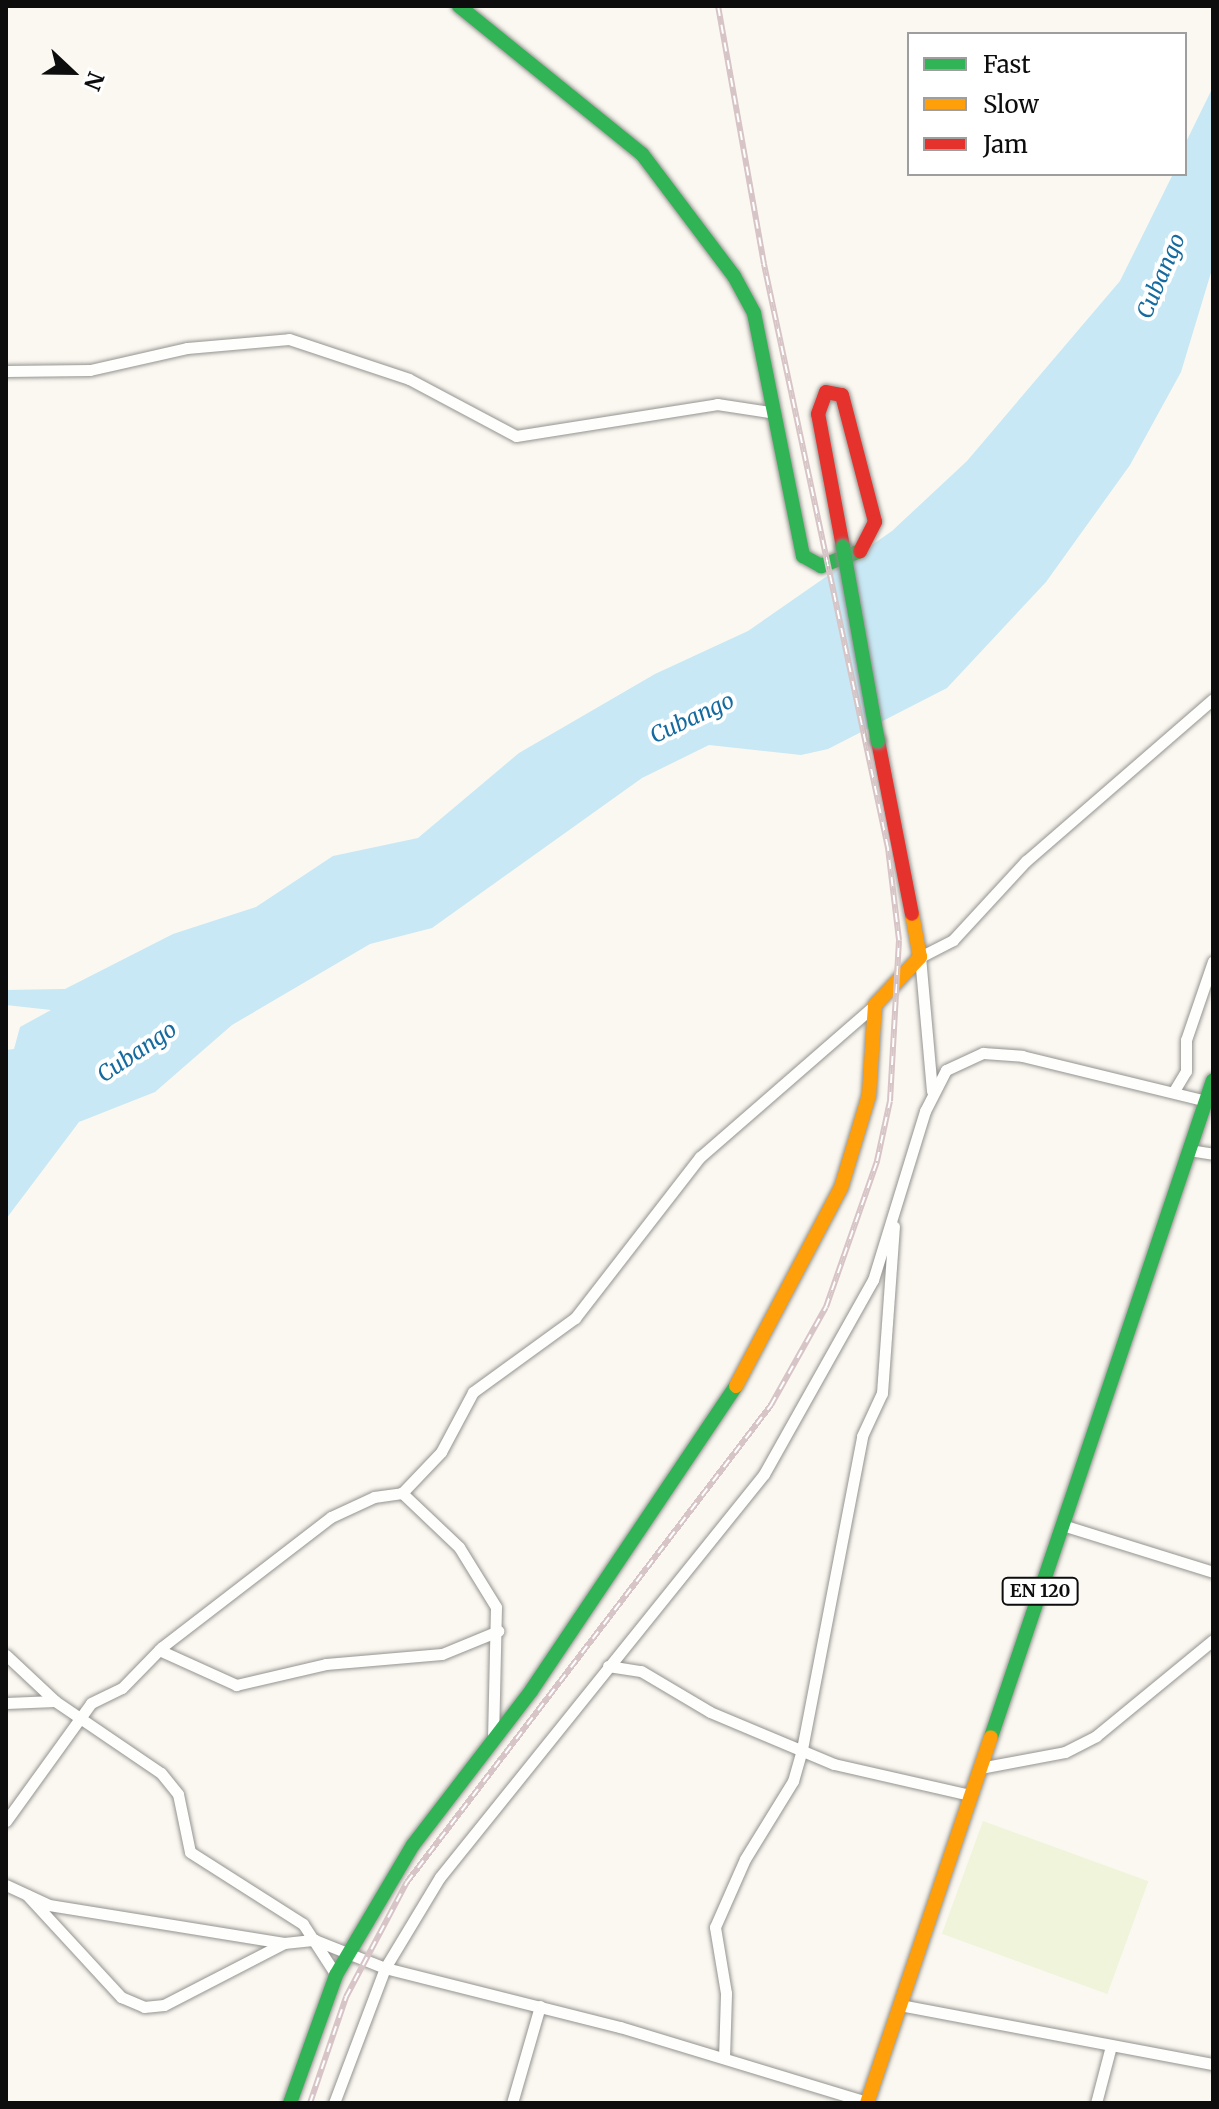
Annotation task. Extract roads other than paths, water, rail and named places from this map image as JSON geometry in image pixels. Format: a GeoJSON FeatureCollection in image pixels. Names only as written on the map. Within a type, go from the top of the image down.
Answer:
{"type":"FeatureCollection","features":[{"type":"Feature","properties":{"kind":"street"},"geometry":{"type":"LineString","coordinates":[[459,6],[642,154],[749,304],[799,549],[828,566],[861,551],[875,522],[842,395],[826,392],[818,414],[843,547],[878,741],[920,957],[932,1092]]}},
{"type":"Feature","properties":{"kind":"street"},"geometry":{"type":"LineString","coordinates":[[6,371],[90,370],[187,348],[289,339],[409,379],[516,436],[736,402],[769,412]]}},
{"type":"Feature","properties":{"kind":"street"},"geometry":{"type":"LineString","coordinates":[[6,1821],[78,1716],[122,1688],[159,1650],[331,1517],[374,1497],[402,1493],[441,1452],[473,1392],[575,1318],[700,1157],[875,1005],[920,957],[953,940],[1026,861],[1213,699]]}},
{"type":"Feature","properties":{"kind":"street"},"geometry":{"type":"LineString","coordinates":[[1174,1091],[1186,1071],[1186,1040],[1213,961]]}},
{"type":"Feature","properties":{"kind":"street"},"geometry":{"type":"LineString","coordinates":[[290,2103],[336,1975],[413,1845],[493,1741],[736,1386],[807,1261],[864,1118],[875,1005]]}},
{"type":"Feature","properties":{"kind":"street"},"geometry":{"type":"LineString","coordinates":[[334,2103],[385,1968],[440,1877],[764,1474],[873,1280],[894,1222],[932,1092],[946,1070],[983,1053],[1174,1091],[1206,1101]]}},
{"type":"Feature","properties":{"kind":"street","name":"EN 120"},"geometry":{"type":"LineString","coordinates":[[867,2102],[1213,1080]]}},
{"type":"Feature","properties":{"kind":"street"},"geometry":{"type":"LineString","coordinates":[[1189,1150],[1213,1154]]}},
{"type":"Feature","properties":{"kind":"street"},"geometry":{"type":"LineString","coordinates":[[724,2058],[726,1993],[715,1927],[745,1859],[793,1781],[802,1749],[862,1436],[882,1393],[894,1222]]}},
{"type":"Feature","properties":{"kind":"street"},"geometry":{"type":"LineString","coordinates":[[402,1493],[459,1547],[496,1607],[498,1631],[493,1741]]}},
{"type":"Feature","properties":{"kind":"street"},"geometry":{"type":"LineString","coordinates":[[1062,1525],[1213,1572]]}},
{"type":"Feature","properties":{"kind":"street"},"geometry":{"type":"LineString","coordinates":[[159,1650],[236,1685],[326,1664],[442,1654],[498,1631]]}},
{"type":"Feature","properties":{"kind":"street"},"geometry":{"type":"LineString","coordinates":[[980,1768],[1065,1752],[1096,1736],[1213,1640]]}},
{"type":"Feature","properties":{"kind":"street"},"geometry":{"type":"LineString","coordinates":[[6,1655],[55,1701],[161,1773],[178,1794],[185,1838],[198,1859],[303,1924],[336,1975]]}},
{"type":"Feature","properties":{"kind":"street"},"geometry":{"type":"LineString","coordinates":[[608,1666],[641,1671],[710,1712],[834,1764],[971,1795]]}},
{"type":"Feature","properties":{"kind":"street"},"geometry":{"type":"LineString","coordinates":[[6,1703],[55,1701]]}},
{"type":"Feature","properties":{"kind":"street"},"geometry":{"type":"LineString","coordinates":[[6,1885],[49,1905],[284,1943],[315,1940],[350,1951],[385,1968],[540,2006],[867,2102]]}},
{"type":"Feature","properties":{"kind":"street"},"geometry":{"type":"LineString","coordinates":[[27,1895],[121,1997],[144,2007],[164,2005],[284,1943]]}},
{"type":"Feature","properties":{"kind":"street"},"geometry":{"type":"LineString","coordinates":[[900,2005],[1213,2064]]}},
{"type":"Feature","properties":{"kind":"street"},"geometry":{"type":"LineString","coordinates":[[512,2103],[540,2006]]}},
{"type":"Feature","properties":{"kind":"street"},"geometry":{"type":"LineString","coordinates":[[1096,2103],[1111,2046]]}},
{"type":"Feature","properties":{"kind":"water","name":"Cubango"},"geometry":{"type":"Polygon","coordinates":[[[1213,87],[1213,266],[1181,372],[1130,465],[1046,582],[947,688],[828,749],[801,755],[709,745],[642,778],[432,928],[370,944],[232,1025],[155,1092],[79,1122],[6,1219],[6,1050],[14,1049],[20,1027],[51,1010],[6,1005],[6,990],[65,989],[173,934],[256,907],[333,856],[418,838],[519,753],[655,674],[748,631],[892,531],[967,461],[1120,281],[1172,176],[1187,176],[1187,140],[1213,87]]]}},
{"type":"Feature","properties":{"kind":"railway"},"geometry":{"type":"LineString","coordinates":[[310,2103],[346,1997],[407,1882],[771,1405],[826,1307],[877,1161],[890,1101],[899,940],[888,848],[764,264],[718,6]]}}]}
